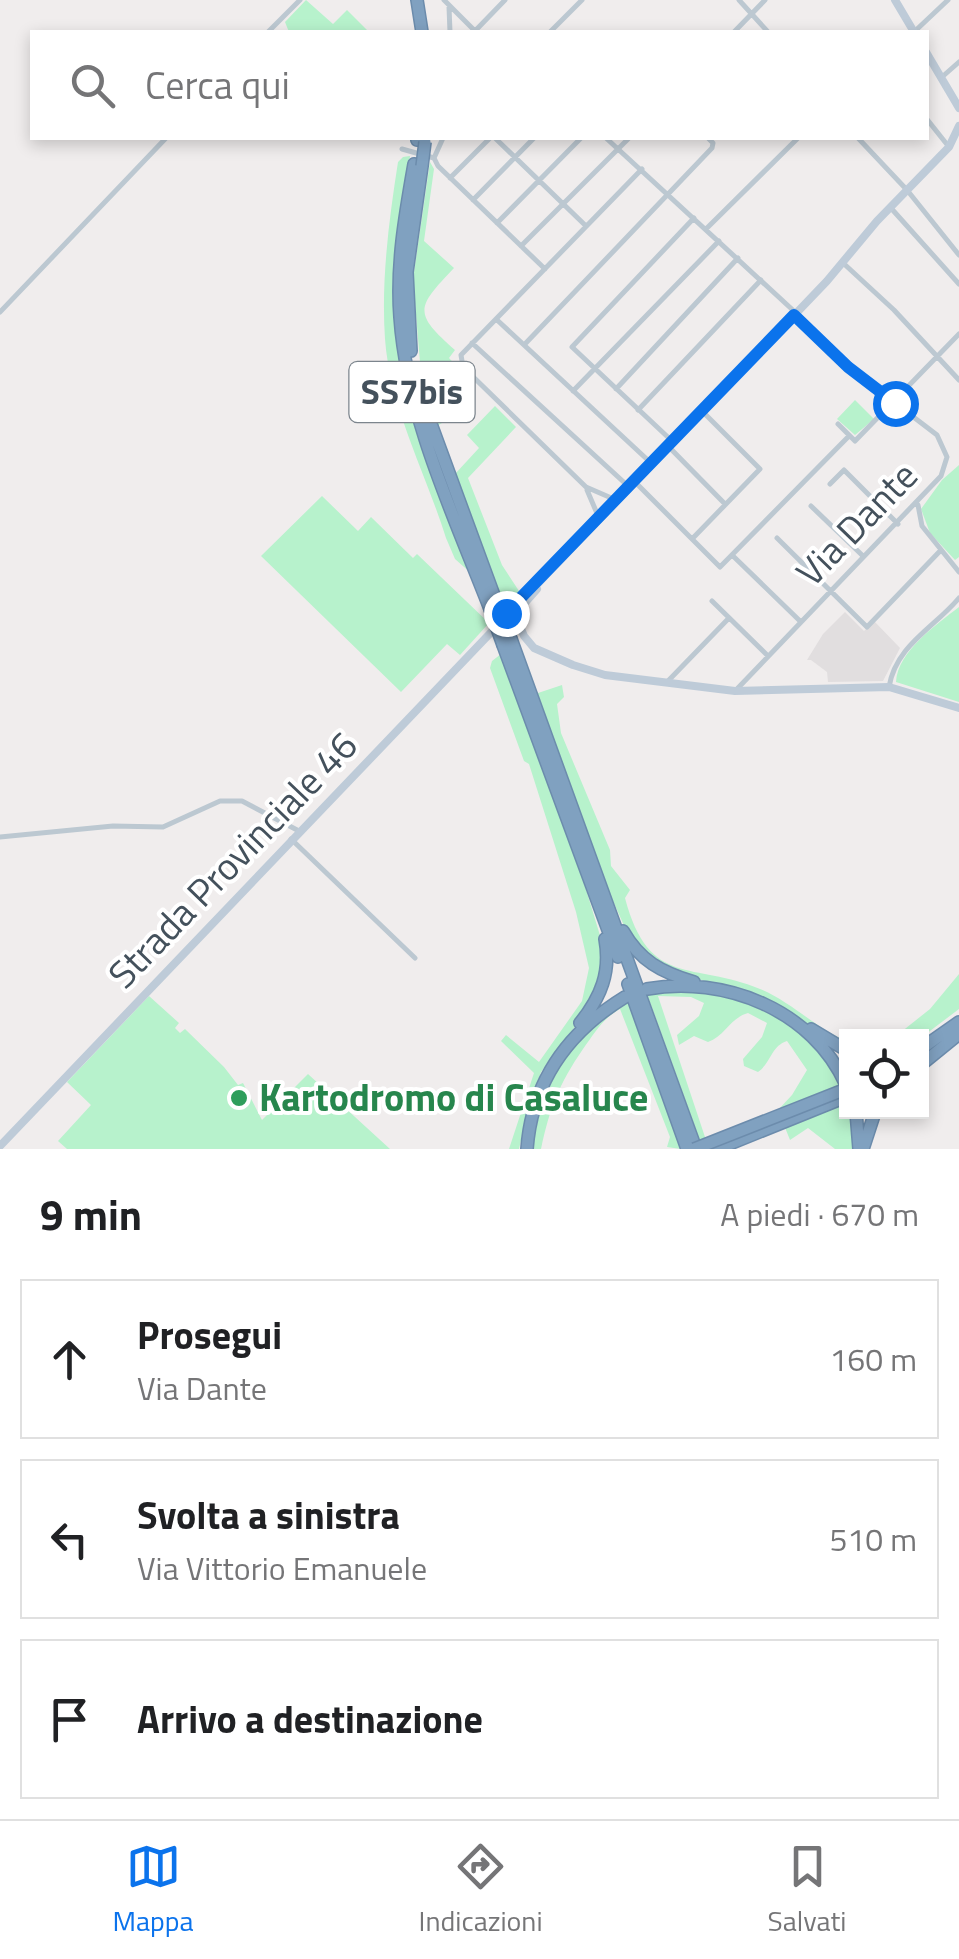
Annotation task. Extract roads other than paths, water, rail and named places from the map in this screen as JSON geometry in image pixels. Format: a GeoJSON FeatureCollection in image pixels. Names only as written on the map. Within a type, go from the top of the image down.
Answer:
{"type":"FeatureCollection","features":[{"type":"Feature","properties":{"kind":"highway"},"geometry":{"type":"LineString","coordinates":[[418,0],[422,30]]}},
{"type":"Feature","properties":{"kind":"highway"},"geometry":{"type":"LineString","coordinates":[[425,0],[430,30]]}},
{"type":"Feature","properties":{"kind":"highway","name":"SS7bis"},"geometry":{"type":"LineString","coordinates":[[422,140],[407,272],[414,366],[430,426],[493,605],[604,894],[692,1149]]}},
{"type":"Feature","properties":{"kind":"highway","name":"SS7bis"},"geometry":{"type":"LineString","coordinates":[[507,642],[599,910],[692,1149]]}},
{"type":"Feature","properties":{"kind":"highway"},"geometry":{"type":"LineString","coordinates":[[604,894],[631,944],[661,972],[760,1002],[839,1046]]}},
{"type":"Feature","properties":{"kind":"highway"},"geometry":{"type":"LineString","coordinates":[[524,1149],[543,1083],[598,997],[605,979],[608,955],[599,910]]}},
{"type":"Feature","properties":{"kind":"highway"},"geometry":{"type":"LineString","coordinates":[[647,990],[712,987]]}},
{"type":"Feature","properties":{"kind":"highway"},"geometry":{"type":"LineString","coordinates":[[562,1050],[587,1023],[625,997]]}},
{"type":"Feature","properties":{"kind":"highway"},"geometry":{"type":"LineString","coordinates":[[790,1019],[830,1058],[839,1074]]}},
{"type":"Feature","properties":{"kind":"highway"},"geometry":{"type":"LineString","coordinates":[[929,1040],[959,1021]]}},
{"type":"Feature","properties":{"kind":"highway"},"geometry":{"type":"LineString","coordinates":[[929,1051],[959,1032]]}},
{"type":"Feature","properties":{"kind":"highway"},"geometry":{"type":"LineString","coordinates":[[929,1058],[959,1032]]}},
{"type":"Feature","properties":{"kind":"highway"},"geometry":{"type":"LineString","coordinates":[[692,1149],[839,1090]]}},
{"type":"Feature","properties":{"kind":"highway"},"geometry":{"type":"LineString","coordinates":[[717,1149],[839,1100]]}},
{"type":"Feature","properties":{"kind":"highway"},"geometry":{"type":"LineString","coordinates":[[857,1119],[861,1149]]}},
{"type":"Feature","properties":{"kind":"highway"},"geometry":{"type":"LineString","coordinates":[[861,1149],[872,1119]]}},
{"type":"Feature","properties":{"kind":"street"},"geometry":{"type":"LineString","coordinates":[[270,30],[300,0]]}},
{"type":"Feature","properties":{"kind":"street"},"geometry":{"type":"LineString","coordinates":[[444,0],[474,30]]}},
{"type":"Feature","properties":{"kind":"street"},"geometry":{"type":"LineString","coordinates":[[478,30],[505,0]]}},
{"type":"Feature","properties":{"kind":"street"},"geometry":{"type":"LineString","coordinates":[[552,30],[582,0]]}},
{"type":"Feature","properties":{"kind":"street"},"geometry":{"type":"LineString","coordinates":[[739,0],[766,30]]}},
{"type":"Feature","properties":{"kind":"street"},"geometry":{"type":"LineString","coordinates":[[736,30],[764,0]]}},
{"type":"Feature","properties":{"kind":"street"},"geometry":{"type":"LineString","coordinates":[[895,0],[913,30]]}},
{"type":"Feature","properties":{"kind":"street"},"geometry":{"type":"LineString","coordinates":[[916,30],[948,0]]}},
{"type":"Feature","properties":{"kind":"street"},"geometry":{"type":"LineString","coordinates":[[449,7],[450,30]]}},
{"type":"Feature","properties":{"kind":"street"},"geometry":{"type":"LineString","coordinates":[[929,57],[959,108]]}},
{"type":"Feature","properties":{"kind":"street"},"geometry":{"type":"LineString","coordinates":[[942,78],[959,62]]}},
{"type":"Feature","properties":{"kind":"street"},"geometry":{"type":"LineString","coordinates":[[929,121],[953,145]]}},
{"type":"Feature","properties":{"kind":"street","name":"Strada Provinciale 46"},"geometry":{"type":"LineString","coordinates":[[0,1146],[795,314],[890,207],[953,145],[959,126]]}},
{"type":"Feature","properties":{"kind":"street"},"geometry":{"type":"LineString","coordinates":[[0,312],[164,140]]}},
{"type":"Feature","properties":{"kind":"street"},"geometry":{"type":"LineString","coordinates":[[434,158],[442,140]]}},
{"type":"Feature","properties":{"kind":"street"},"geometry":{"type":"LineString","coordinates":[[450,178],[490,140]]}},
{"type":"Feature","properties":{"kind":"street"},"geometry":{"type":"LineString","coordinates":[[494,140],[586,227]]}},
{"type":"Feature","properties":{"kind":"street"},"geometry":{"type":"LineString","coordinates":[[473,200],[532,140]]}},
{"type":"Feature","properties":{"kind":"street"},"geometry":{"type":"LineString","coordinates":[[497,223],[579,140]]}},
{"type":"Feature","properties":{"kind":"street","name":"Via Dante"},"geometry":{"type":"LineString","coordinates":[[608,140],[762,280],[848,367],[937,436],[946,451],[944,471],[919,502],[735,690]]}},
{"type":"Feature","properties":{"kind":"street"},"geometry":{"type":"LineString","coordinates":[[521,246],[627,140]]}},
{"type":"Feature","properties":{"kind":"street"},"geometry":{"type":"LineString","coordinates":[[524,345],[712,148],[710,140]]}},
{"type":"Feature","properties":{"kind":"street"},"geometry":{"type":"LineString","coordinates":[[706,229],[796,140]]}},
{"type":"Feature","properties":{"kind":"street"},"geometry":{"type":"LineString","coordinates":[[860,140],[907,190],[959,255]]}},
{"type":"Feature","properties":{"kind":"street"},"geometry":{"type":"LineString","coordinates":[[402,149],[434,158],[545,269]]}},
{"type":"Feature","properties":{"kind":"street"},"geometry":{"type":"LineString","coordinates":[[616,500],[586,487],[463,367],[461,355],[642,170]]}},
{"type":"Feature","properties":{"kind":"street"},"geometry":{"type":"LineString","coordinates":[[890,207],[959,284]]}},
{"type":"Feature","properties":{"kind":"street"},"geometry":{"type":"LineString","coordinates":[[694,218],[572,347],[638,410],[725,504]]}},
{"type":"Feature","properties":{"kind":"street"},"geometry":{"type":"LineString","coordinates":[[573,391],[719,241]]}},
{"type":"Feature","properties":{"kind":"street"},"geometry":{"type":"LineString","coordinates":[[616,390],[738,258]]}},
{"type":"Feature","properties":{"kind":"street"},"geometry":{"type":"LineString","coordinates":[[842,262],[959,380]]}},
{"type":"Feature","properties":{"kind":"street"},"geometry":{"type":"LineString","coordinates":[[638,410],[762,280]]}},
{"type":"Feature","properties":{"kind":"street"},"geometry":{"type":"LineString","coordinates":[[496,318],[651,463]]}},
{"type":"Feature","properties":{"kind":"street"},"geometry":{"type":"LineString","coordinates":[[838,424],[855,441],[959,334]]}},
{"type":"Feature","properties":{"kind":"street"},"geometry":{"type":"LineString","coordinates":[[472,343],[720,567],[849,436]]}},
{"type":"Feature","properties":{"kind":"street"},"geometry":{"type":"LineString","coordinates":[[692,539],[760,469],[701,410]]}},
{"type":"Feature","properties":{"kind":"street"},"geometry":{"type":"LineString","coordinates":[[830,484],[844,470],[898,524]]}},
{"type":"Feature","properties":{"kind":"street"},"geometry":{"type":"LineString","coordinates":[[586,487],[599,518]]}},
{"type":"Feature","properties":{"kind":"street"},"geometry":{"type":"LineString","coordinates":[[919,502],[920,522],[959,572]]}},
{"type":"Feature","properties":{"kind":"street"},"geometry":{"type":"LineString","coordinates":[[812,506],[864,557]]}},
{"type":"Feature","properties":{"kind":"street"},"geometry":{"type":"LineString","coordinates":[[777,538],[867,626],[942,550]]}},
{"type":"Feature","properties":{"kind":"street"},"geometry":{"type":"LineString","coordinates":[[732,555],[801,622]]}},
{"type":"Feature","properties":{"kind":"street"},"geometry":{"type":"LineString","coordinates":[[521,629],[522,606],[540,578]]}},
{"type":"Feature","properties":{"kind":"street"},"geometry":{"type":"LineString","coordinates":[[889,687],[907,647],[959,598]]}},
{"type":"Feature","properties":{"kind":"street"},"geometry":{"type":"LineString","coordinates":[[712,601],[768,656]]}},
{"type":"Feature","properties":{"kind":"street"},"geometry":{"type":"LineString","coordinates":[[506,613],[534,648],[604,674],[735,690],[889,687],[959,708]]}},
{"type":"Feature","properties":{"kind":"street"},"geometry":{"type":"LineString","coordinates":[[666,683],[729,618]]}},
{"type":"Feature","properties":{"kind":"street"},"geometry":{"type":"LineString","coordinates":[[491,630],[508,622],[521,629]]}},
{"type":"Feature","properties":{"kind":"street"},"geometry":{"type":"LineString","coordinates":[[0,837],[114,826],[163,826],[220,800],[232,799],[299,831]]}},
{"type":"Feature","properties":{"kind":"street"},"geometry":{"type":"LineString","coordinates":[[291,839],[414,958]]}},
{"type":"Feature","properties":{"kind":"place","name":"Kartodromo di Casaluce"},"geometry":{"type":"Point","coordinates":[239,1098]}}]}
